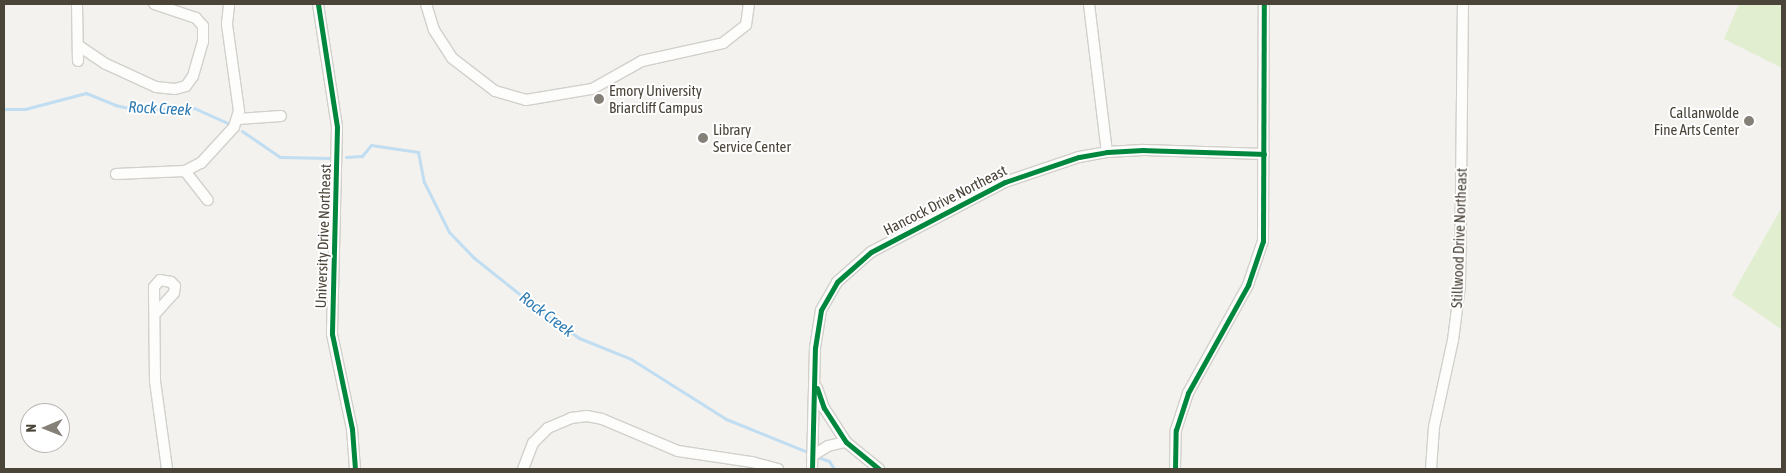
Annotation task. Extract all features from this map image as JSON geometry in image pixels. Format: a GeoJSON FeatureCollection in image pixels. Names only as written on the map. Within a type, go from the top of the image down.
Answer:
{"type":"FeatureCollection","features":[{"type":"Feature","properties":{"kind":"street"},"geometry":{"type":"LineString","coordinates":[[77,4],[78,61]]}},
{"type":"Feature","properties":{"kind":"street"},"geometry":{"type":"LineString","coordinates":[[79,46],[106,64],[156,87],[186,86],[193,76],[202,42],[203,26],[196,18],[154,4]]}},
{"type":"Feature","properties":{"kind":"street"},"geometry":{"type":"LineString","coordinates":[[116,174],[185,171],[201,163],[234,127],[238,119],[235,73],[227,24],[229,4]]}},
{"type":"Feature","properties":{"kind":"street","name":"University Drive Northeast"},"geometry":{"type":"LineString","coordinates":[[318,4],[337,127],[332,334],[352,429],[356,469]]}},
{"type":"Feature","properties":{"kind":"street"},"geometry":{"type":"LineString","coordinates":[[426,4],[434,30],[452,58],[495,91],[526,100],[592,89],[642,60],[723,43],[746,25],[749,4]]}},
{"type":"Feature","properties":{"kind":"street"},"geometry":{"type":"LineString","coordinates":[[1089,4],[1107,152]]}},
{"type":"Feature","properties":{"kind":"street"},"geometry":{"type":"LineString","coordinates":[[1175,469],[1176,430],[1188,393],[1248,284],[1260,251],[1264,218],[1264,4]]}},
{"type":"Feature","properties":{"kind":"street","name":"Stillwood Drive Northeast"},"geometry":{"type":"LineString","coordinates":[[1431,469],[1434,427],[1459,299],[1463,4]]}},
{"type":"Feature","properties":{"kind":"street"},"geometry":{"type":"LineString","coordinates":[[238,119],[281,116]]}},
{"type":"Feature","properties":{"kind":"street","name":"Hancock Drive Northeast"},"geometry":{"type":"LineString","coordinates":[[812,469],[816,334],[821,310],[837,282],[857,262],[899,236],[1005,182],[1053,165],[1107,152],[1187,150],[1264,154]]}},
{"type":"Feature","properties":{"kind":"street"},"geometry":{"type":"LineString","coordinates":[[185,171],[208,200]]}},
{"type":"Feature","properties":{"kind":"street"},"geometry":{"type":"LineString","coordinates":[[155,314],[155,381],[167,469]]}},
{"type":"Feature","properties":{"kind":"street"},"geometry":{"type":"LineString","coordinates":[[814,377],[824,408],[846,442],[879,469]]}},
{"type":"Feature","properties":{"kind":"street"},"geometry":{"type":"LineString","coordinates":[[523,469],[533,443],[548,428],[571,418],[587,416],[602,419],[678,451],[752,462],[778,469]]}},
{"type":"Feature","properties":{"kind":"street"},"geometry":{"type":"LineString","coordinates":[[812,456],[828,446],[846,442]]}},
{"type":"Feature","properties":{"kind":"green space"},"geometry":{"type":"Polygon","coordinates":[[[1739,4],[1782,4],[1782,68],[1724,39],[1739,4]]]}},
{"type":"Feature","properties":{"kind":"green space"},"geometry":{"type":"Polygon","coordinates":[[[1782,207],[1782,330],[1732,295],[1782,207]]]}},
{"type":"Feature","properties":{"kind":"waterway","name":"Rock Creek"},"geometry":{"type":"LineString","coordinates":[[4,109],[25,109],[86,93],[115,105],[139,110],[194,108],[228,123]]}},
{"type":"Feature","properties":{"kind":"waterway","name":"Rock Creek"},"geometry":{"type":"LineString","coordinates":[[242,131],[280,157],[330,158]]}},
{"type":"Feature","properties":{"kind":"waterway","name":"Rock Creek"},"geometry":{"type":"LineString","coordinates":[[346,157],[362,156],[371,145],[418,152],[424,182],[449,232],[473,257],[537,308],[579,338],[631,359],[726,419],[805,451]]}},
{"type":"Feature","properties":{"kind":"waterway","name":"Rock Creek"},"geometry":{"type":"LineString","coordinates":[[820,458],[829,461],[834,469]]}},
{"type":"Feature","properties":{"kind":"cycle path"},"geometry":{"type":"LineString","coordinates":[[318,4],[337,127],[332,334],[352,429],[355,469]]}},
{"type":"Feature","properties":{"kind":"cycle path"},"geometry":{"type":"LineString","coordinates":[[1175,469],[1176,430],[1188,393],[1248,285],[1263,241],[1264,4]]}},
{"type":"Feature","properties":{"kind":"cycle path"},"geometry":{"type":"LineString","coordinates":[[812,469],[815,348],[821,310],[837,282],[871,252],[1005,182],[1079,157],[1107,152],[1143,150],[1264,154]]}},
{"type":"Feature","properties":{"kind":"cycle path"},"geometry":{"type":"LineString","coordinates":[[817,388],[824,408],[846,442],[879,469]]}},
{"type":"Feature","properties":{"kind":"place","name":"Emory University Briarcliff Campus"},"geometry":{"type":"Point","coordinates":[599,99]}},
{"type":"Feature","properties":{"kind":"place","name":"Callanwolde Fine Arts Center"},"geometry":{"type":"Point","coordinates":[1749,121]}},
{"type":"Feature","properties":{"kind":"place","name":"Library Service Center"},"geometry":{"type":"Point","coordinates":[703,138]}}]}
